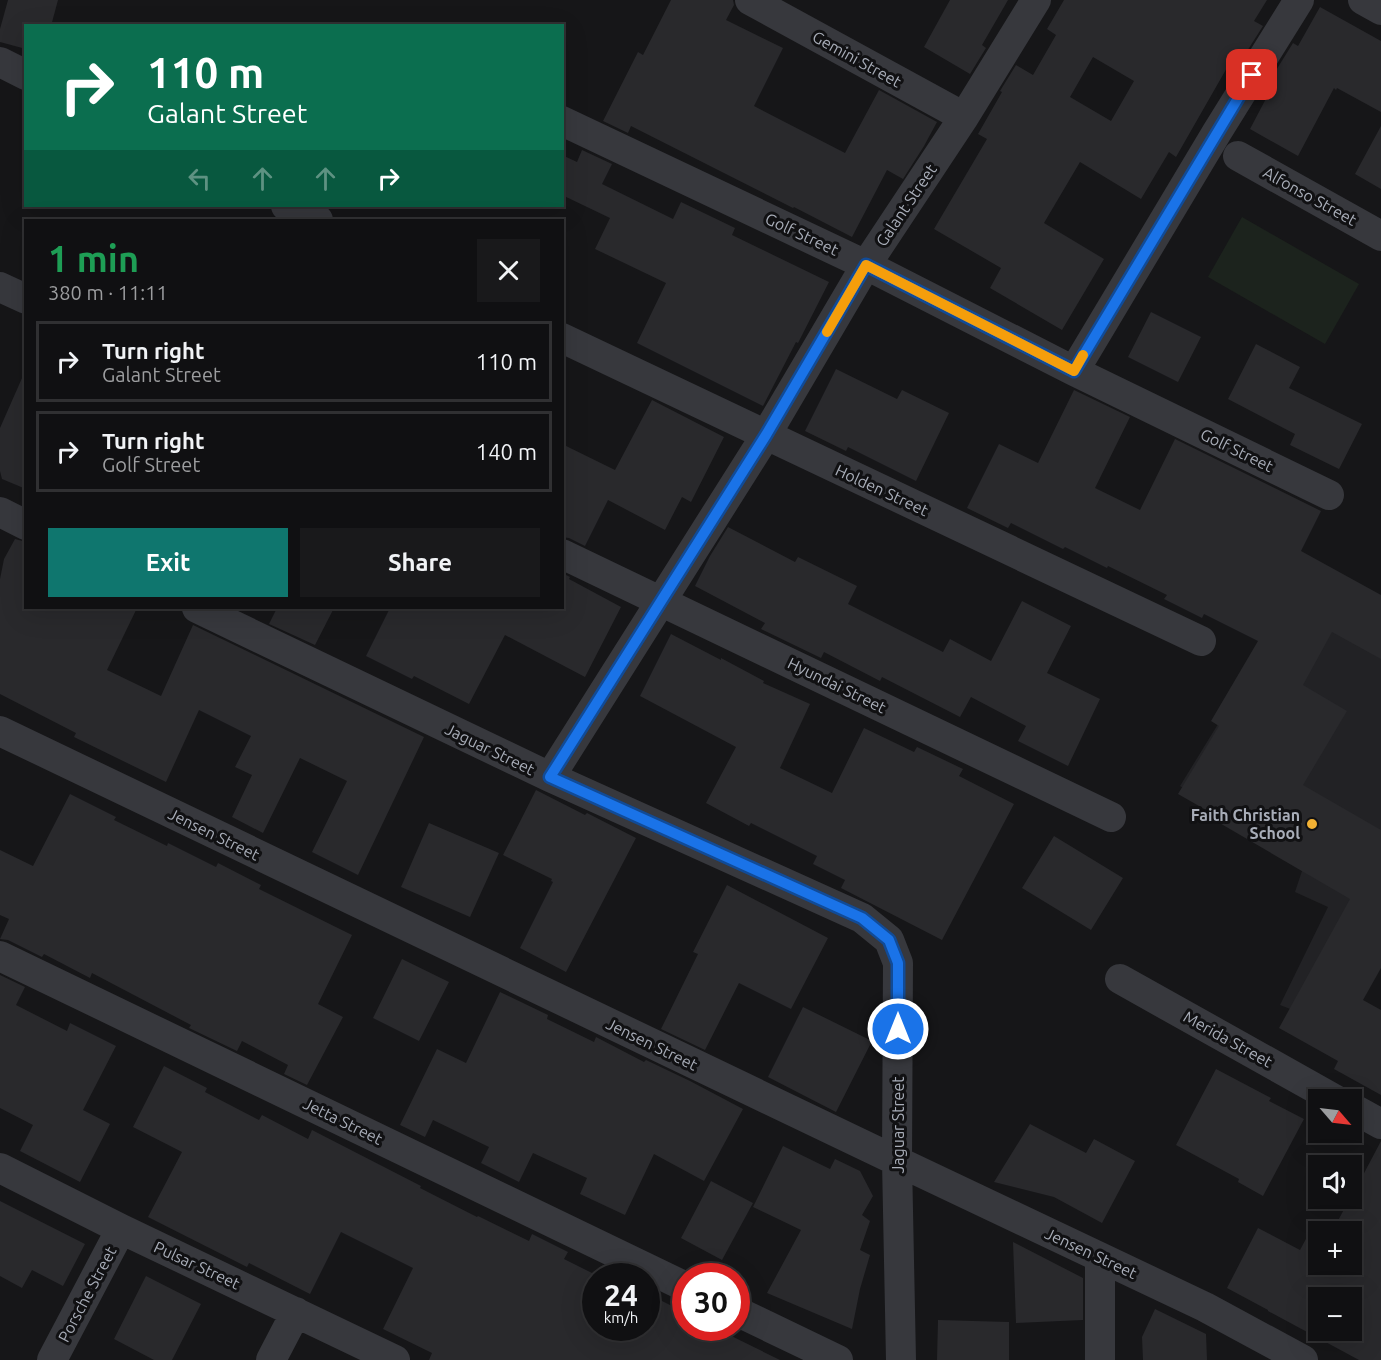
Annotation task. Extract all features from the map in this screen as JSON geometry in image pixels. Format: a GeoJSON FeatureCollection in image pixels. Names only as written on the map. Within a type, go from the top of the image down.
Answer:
{"type":"FeatureCollection","features":[{"type":"Feature","properties":{"kind":"street","name":"Gemini Street"},"geometry":{"type":"LineString","coordinates":[[750,0],[964,117]]}},
{"type":"Feature","properties":{"kind":"street","name":"Galant Street"},"geometry":{"type":"LineString","coordinates":[[550,777],[766,435],[866,265],[964,117],[1036,0]]}},
{"type":"Feature","properties":{"kind":"street"},"geometry":{"type":"LineString","coordinates":[[1074,371],[1211,141],[1299,0]]}},
{"type":"Feature","properties":{"kind":"street"},"geometry":{"type":"LineString","coordinates":[[1364,0],[1381,10]]}},
{"type":"Feature","properties":{"kind":"street"},"geometry":{"type":"LineString","coordinates":[[0,62],[24,74]]}},
{"type":"Feature","properties":{"kind":"street","name":"Golf Street"},"geometry":{"type":"LineString","coordinates":[[564,122],[866,265],[1074,371],[1329,495]]}},
{"type":"Feature","properties":{"kind":"street","name":"Alfonso Street"},"geometry":{"type":"LineString","coordinates":[[1238,156],[1381,236]]}},
{"type":"Feature","properties":{"kind":"street"},"geometry":{"type":"LineString","coordinates":[[288,207],[316,219]]}},
{"type":"Feature","properties":{"kind":"street"},"geometry":{"type":"LineString","coordinates":[[0,287],[24,298]]}},
{"type":"Feature","properties":{"kind":"street","name":"Holden Street"},"geometry":{"type":"LineString","coordinates":[[564,339],[1201,641]]}},
{"type":"Feature","properties":{"kind":"street"},"geometry":{"type":"LineString","coordinates":[[0,512],[24,524]]}},
{"type":"Feature","properties":{"kind":"street","name":"Hyundai Street"},"geometry":{"type":"LineString","coordinates":[[564,555],[1111,817]]}},
{"type":"Feature","properties":{"kind":"street","name":"Jaguar Street"},"geometry":{"type":"LineString","coordinates":[[199,609],[550,777],[862,918],[889,940],[898,963],[897,1161],[901,1360]]}},
{"type":"Feature","properties":{"kind":"street","name":"Jensen Street"},"geometry":{"type":"LineString","coordinates":[[0,731],[1205,1307],[1295,1358]]}},
{"type":"Feature","properties":{"kind":"street","name":"Jetta Street"},"geometry":{"type":"LineString","coordinates":[[0,956],[672,1280]]}},
{"type":"Feature","properties":{"kind":"street","name":"Merida Street"},"geometry":{"type":"LineString","coordinates":[[1120,979],[1316,1089]]}},
{"type":"Feature","properties":{"kind":"street"},"geometry":{"type":"LineString","coordinates":[[1362,1114],[1381,1125]]}},
{"type":"Feature","properties":{"kind":"street","name":"Pulsar Street"},"geometry":{"type":"LineString","coordinates":[[0,1168],[121,1229],[395,1360]]}},
{"type":"Feature","properties":{"kind":"street","name":"Porsche Street"},"geometry":{"type":"LineString","coordinates":[[52,1360],[121,1229]]}},
{"type":"Feature","properties":{"kind":"street"},"geometry":{"type":"LineString","coordinates":[[1100,1258],[1100,1360]]}},
{"type":"Feature","properties":{"kind":"street"},"geometry":{"type":"LineString","coordinates":[[271,1360],[296,1312]]}},
{"type":"Feature","properties":{"kind":"street"},"geometry":{"type":"LineString","coordinates":[[750,1318],[838,1360]]}},
{"type":"Feature","properties":{"kind":"shaded area"},"geometry":{"type":"Polygon","coordinates":[[[1242,217],[1359,284],[1325,344],[1208,277],[1242,217]]]}},
{"type":"Feature","properties":{"kind":"shaded area","name":"Faith Christian School"},"geometry":{"type":"Polygon","coordinates":[[[1312,571],[1381,612],[1381,911],[1321,1021],[1280,1005],[1328,907],[1295,892],[1305,862],[1180,786],[1312,571]]]}},
{"type":"Feature","properties":{"kind":"building"},"geometry":{"type":"Polygon","coordinates":[[[8,0],[58,0],[52,24],[24,24],[24,48],[0,42],[0,29],[8,0]]]}},
{"type":"Feature","properties":{"kind":"building"},"geometry":{"type":"Polygon","coordinates":[[[671,0],[733,0],[734,5],[726,20],[783,48],[754,106],[845,153],[879,90],[937,122],[903,179],[887,170],[852,237],[631,126],[628,133],[603,121],[638,52],[643,55],[671,0]]]}},
{"type":"Feature","properties":{"kind":"building"},"geometry":{"type":"Polygon","coordinates":[[[950,0],[1008,0],[982,45],[986,48],[970,74],[924,47],[950,0]]]}},
{"type":"Feature","properties":{"kind":"building"},"geometry":{"type":"Polygon","coordinates":[[[1064,0],[1267,0],[1254,21],[1263,26],[1235,70],[1228,66],[1176,157],[1169,152],[1141,199],[1080,162],[1044,223],[1104,259],[1062,330],[990,288],[1001,268],[934,229],[987,139],[978,134],[1016,65],[1033,75],[1056,35],[1047,29],[1064,0]],[[1093,57],[1070,97],[1111,121],[1134,81],[1093,57]]]}},
{"type":"Feature","properties":{"kind":"building"},"geometry":{"type":"Polygon","coordinates":[[[1320,7],[1381,41],[1381,112],[1334,88],[1298,156],[1250,129],[1270,91],[1265,88],[1293,43],[1298,46],[1320,7]]]}},
{"type":"Feature","properties":{"kind":"building"},"geometry":{"type":"Polygon","coordinates":[[[1381,126],[1381,189],[1355,174],[1381,126]]]}},
{"type":"Feature","properties":{"kind":"building"},"geometry":{"type":"Polygon","coordinates":[[[582,150],[612,164],[602,184],[673,219],[681,202],[735,228],[732,235],[829,282],[763,406],[637,343],[666,283],[595,249],[610,218],[564,196],[564,156],[577,162],[582,150]]]}},
{"type":"Feature","properties":{"kind":"building"},"geometry":{"type":"Polygon","coordinates":[[[1151,312],[1201,337],[1178,382],[1128,357],[1151,312]]]}},
{"type":"Feature","properties":{"kind":"building"},"geometry":{"type":"Polygon","coordinates":[[[1256,344],[1300,367],[1289,388],[1362,424],[1339,469],[1290,445],[1295,434],[1228,399],[1256,344]]]}},
{"type":"Feature","properties":{"kind":"building"},"geometry":{"type":"Polygon","coordinates":[[[836,369],[897,399],[902,390],[949,413],[916,481],[848,447],[846,451],[805,431],[836,369]]]}},
{"type":"Feature","properties":{"kind":"building"},"geometry":{"type":"Polygon","coordinates":[[[24,374],[24,488],[2,479],[0,428],[24,374]]]}},
{"type":"Feature","properties":{"kind":"building"},"geometry":{"type":"Polygon","coordinates":[[[1074,390],[1130,417],[1095,488],[1140,510],[1175,439],[1321,511],[1301,551],[1381,595],[1381,659],[1332,632],[1303,685],[1347,711],[1303,785],[1381,830],[1381,968],[1363,1000],[1381,1010],[1381,1095],[1334,1069],[1338,1061],[1279,1028],[1350,899],[1211,818],[1213,814],[1178,794],[1219,726],[1211,721],[1258,641],[1204,614],[1202,618],[1164,599],[1167,595],[1108,566],[1107,568],[1065,547],[1063,549],[1011,523],[1008,528],[967,508],[999,444],[1038,463],[1074,390]]]}},
{"type":"Feature","properties":{"kind":"building"},"geometry":{"type":"Polygon","coordinates":[[[652,400],[724,437],[691,502],[682,497],[665,530],[608,500],[585,546],[564,537],[564,445],[615,470],[652,400]]]}},
{"type":"Feature","properties":{"kind":"building"},"geometry":{"type":"Polygon","coordinates":[[[728,527],[795,562],[798,557],[857,586],[848,604],[943,652],[950,639],[991,661],[1022,601],[1071,626],[1047,673],[1100,699],[1068,766],[1018,741],[1026,726],[971,697],[960,717],[882,677],[880,681],[824,652],[821,658],[761,629],[765,623],[695,586],[728,527]]]}},
{"type":"Feature","properties":{"kind":"building"},"geometry":{"type":"Polygon","coordinates":[[[15,539],[24,541],[24,609],[137,609],[107,670],[161,696],[193,625],[424,737],[358,875],[312,852],[347,781],[300,758],[263,833],[232,817],[252,775],[235,767],[251,736],[199,710],[166,782],[74,737],[76,733],[0,694],[0,579],[4,559],[15,539]]]}},
{"type":"Feature","properties":{"kind":"building"},"geometry":{"type":"Polygon","coordinates":[[[564,574],[570,577],[569,579],[621,607],[585,677],[505,635],[469,704],[414,676],[412,679],[366,656],[390,609],[564,609],[564,574]]]}},
{"type":"Feature","properties":{"kind":"building"},"geometry":{"type":"Polygon","coordinates":[[[276,609],[333,609],[315,645],[269,624],[276,609]]]}},
{"type":"Feature","properties":{"kind":"building"},"geometry":{"type":"Polygon","coordinates":[[[671,634],[721,660],[721,658],[764,681],[763,683],[810,704],[780,768],[832,793],[864,728],[914,752],[917,747],[963,769],[959,776],[1014,804],[942,940],[841,888],[845,880],[813,864],[817,856],[751,823],[749,826],[706,803],[736,747],[640,696],[671,634]]]}},
{"type":"Feature","properties":{"kind":"building"},"geometry":{"type":"Polygon","coordinates":[[[536,790],[636,838],[566,972],[520,948],[553,882],[552,879],[503,855],[536,790]]]}},
{"type":"Feature","properties":{"kind":"building"},"geometry":{"type":"Polygon","coordinates":[[[70,794],[116,817],[114,820],[167,846],[168,843],[216,867],[218,863],[261,885],[259,889],[352,935],[318,1004],[343,1017],[307,1085],[284,1074],[288,1065],[242,1041],[237,1051],[189,1028],[191,1025],[92,973],[90,978],[44,954],[42,957],[8,940],[0,939],[9,919],[0,915],[0,850],[33,866],[70,794]]]}},
{"type":"Feature","properties":{"kind":"building"},"geometry":{"type":"Polygon","coordinates":[[[429,823],[499,853],[470,917],[401,887],[429,823]]]}},
{"type":"Feature","properties":{"kind":"building"},"geometry":{"type":"Polygon","coordinates":[[[1054,836],[1123,878],[1091,930],[1022,888],[1054,836]]]}},
{"type":"Feature","properties":{"kind":"building"},"geometry":{"type":"Polygon","coordinates":[[[727,885],[828,938],[791,1009],[739,983],[705,1050],[661,1029],[698,954],[693,952],[727,885]]]}},
{"type":"Feature","properties":{"kind":"building"},"geometry":{"type":"Polygon","coordinates":[[[402,959],[449,982],[419,1041],[373,1018],[402,959]]]}},
{"type":"Feature","properties":{"kind":"building"},"geometry":{"type":"Polygon","coordinates":[[[0,975],[25,987],[16,1005],[67,1031],[70,1023],[116,1046],[83,1110],[110,1124],[80,1182],[20,1151],[33,1125],[0,1108],[0,975]]]}},
{"type":"Feature","properties":{"kind":"building"},"geometry":{"type":"Polygon","coordinates":[[[500,992],[548,1015],[547,1019],[594,1042],[596,1037],[644,1062],[646,1060],[690,1081],[743,1109],[704,1181],[654,1154],[625,1215],[580,1194],[587,1178],[533,1153],[519,1182],[481,1163],[489,1147],[433,1120],[425,1137],[400,1125],[437,1049],[466,1063],[500,992]]]}},
{"type":"Feature","properties":{"kind":"building"},"geometry":{"type":"Polygon","coordinates":[[[803,1007],[872,1041],[836,1112],[768,1077],[803,1007]]]}},
{"type":"Feature","properties":{"kind":"building"},"geometry":{"type":"Polygon","coordinates":[[[164,1066],[207,1088],[205,1092],[259,1120],[262,1115],[308,1139],[312,1130],[477,1217],[529,1241],[532,1234],[568,1252],[564,1259],[582,1268],[582,1341],[660,1341],[660,1300],[672,1306],[672,1341],[741,1341],[780,1360],[429,1360],[432,1353],[383,1329],[413,1268],[341,1232],[310,1294],[249,1263],[247,1267],[148,1217],[182,1152],[133,1127],[164,1066]]]}},
{"type":"Feature","properties":{"kind":"building"},"geometry":{"type":"Polygon","coordinates":[[[1216,1069],[1271,1098],[1269,1101],[1304,1119],[1263,1196],[1238,1182],[1239,1179],[1176,1145],[1216,1069]]]}},
{"type":"Feature","properties":{"kind":"building"},"geometry":{"type":"Polygon","coordinates":[[[1030,1124],[1086,1153],[1094,1139],[1135,1161],[1102,1223],[1054,1197],[994,1182],[1030,1124]]]}},
{"type":"Feature","properties":{"kind":"building"},"geometry":{"type":"Polygon","coordinates":[[[1381,1141],[1381,1360],[1359,1360],[1324,1341],[1362,1341],[1362,1287],[1308,1287],[1308,1333],[1227,1288],[1258,1228],[1300,1250],[1308,1238],[1308,1275],[1362,1275],[1362,1221],[1338,1221],[1344,1209],[1362,1209],[1362,1177],[1381,1141]]]}},
{"type":"Feature","properties":{"kind":"building"},"geometry":{"type":"Polygon","coordinates":[[[783,1146],[830,1169],[835,1159],[860,1171],[873,1196],[862,1215],[870,1221],[860,1250],[870,1255],[852,1329],[767,1293],[801,1230],[753,1207],[783,1146]]]}},
{"type":"Feature","properties":{"kind":"building"},"geometry":{"type":"Polygon","coordinates":[[[711,1181],[753,1203],[722,1260],[681,1238],[711,1181]]]}},
{"type":"Feature","properties":{"kind":"building"},"geometry":{"type":"Polygon","coordinates":[[[0,1201],[85,1244],[63,1286],[32,1270],[22,1288],[0,1276],[0,1201]]]}},
{"type":"Feature","properties":{"kind":"building"},"geometry":{"type":"Polygon","coordinates":[[[1013,1242],[1083,1278],[1083,1320],[1016,1323],[1013,1242]]]}},
{"type":"Feature","properties":{"kind":"building"},"geometry":{"type":"Polygon","coordinates":[[[146,1276],[201,1304],[172,1360],[154,1360],[114,1339],[146,1276]]]}},
{"type":"Feature","properties":{"kind":"building"},"geometry":{"type":"Polygon","coordinates":[[[1155,1309],[1206,1334],[1207,1360],[1143,1360],[1142,1337],[1155,1309]]]}},
{"type":"Feature","properties":{"kind":"building"},"geometry":{"type":"Polygon","coordinates":[[[938,1320],[1009,1322],[1009,1360],[937,1360],[938,1320]]]}},
{"type":"Feature","properties":{"kind":"slow traffic"},"geometry":{"type":"LineString","coordinates":[[827,332],[866,265],[1074,371],[1083,355]]}},
{"type":"Feature","properties":{"kind":"place","name":"Faith Christian School"},"geometry":{"type":"Point","coordinates":[1312,824]}},
{"type":"Feature","properties":{"kind":"route"},"geometry":{"type":"LineString","coordinates":[[898,1029],[898,963],[889,940],[862,918],[550,777],[766,435],[866,265],[1074,371],[1252,75]]}}]}
